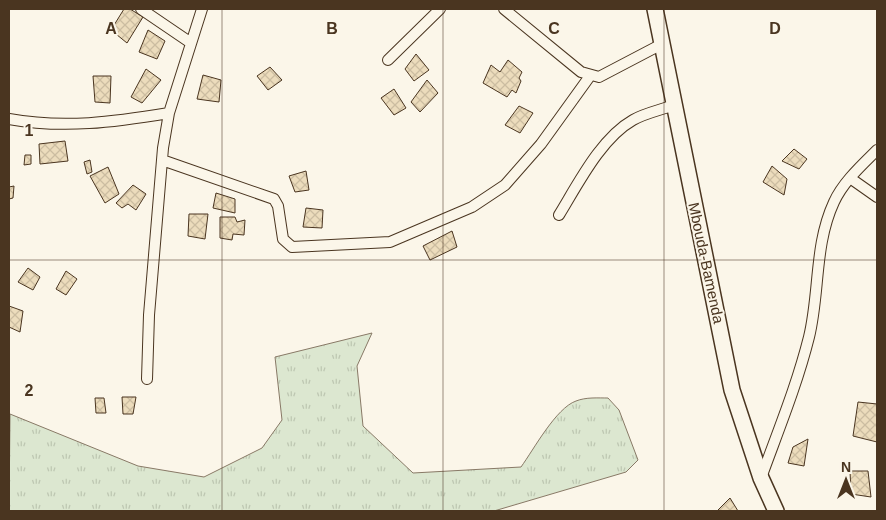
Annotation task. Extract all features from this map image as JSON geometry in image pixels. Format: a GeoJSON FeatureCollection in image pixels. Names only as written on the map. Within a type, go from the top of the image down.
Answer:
{"type":"FeatureCollection","features":[{"type":"Feature","properties":{"kind":"highway","name":"Mbouda-Bamenda"},"geometry":{"type":"LineString","coordinates":[[655,9],[732,390],[761,478],[776,511]]}},
{"type":"Feature","properties":{"kind":"street"},"geometry":{"type":"LineString","coordinates":[[141,9],[191,43]]}},
{"type":"Feature","properties":{"kind":"street"},"geometry":{"type":"LineString","coordinates":[[147,379],[149,315],[162,160],[169,113],[202,9]]}},
{"type":"Feature","properties":{"kind":"street"},"geometry":{"type":"LineString","coordinates":[[388,60],[440,9]]}},
{"type":"Feature","properties":{"kind":"street"},"geometry":{"type":"LineString","coordinates":[[504,9],[581,72],[590,76],[599,77],[662,44]]}},
{"type":"Feature","properties":{"kind":"street"},"geometry":{"type":"LineString","coordinates":[[162,160],[274,199],[278,206],[283,239],[292,247],[390,242],[472,207],[505,185],[541,144],[590,76]]}},
{"type":"Feature","properties":{"kind":"street"},"geometry":{"type":"LineString","coordinates":[[559,215],[595,157],[611,139],[633,120],[674,105]]}},
{"type":"Feature","properties":{"kind":"street"},"geometry":{"type":"LineString","coordinates":[[9,119],[42,124],[112,123],[169,113]]}},
{"type":"Feature","properties":{"kind":"street"},"geometry":{"type":"LineString","coordinates":[[761,478],[792,394],[809,335],[822,233],[834,201],[850,178],[877,150]]}},
{"type":"Feature","properties":{"kind":"street"},"geometry":{"type":"LineString","coordinates":[[850,178],[877,197]]}},
{"type":"Feature","properties":{"kind":"green space"},"geometry":{"type":"Polygon","coordinates":[[[372,333],[357,366],[363,426],[413,473],[521,467],[553,420],[568,405],[576,401],[592,398],[608,398],[619,410],[638,460],[626,472],[494,511],[9,511],[10,414],[138,466],[204,477],[262,448],[282,420],[275,357],[372,333]]]}},
{"type":"Feature","properties":{"kind":"building"},"geometry":{"type":"Polygon","coordinates":[[[124,9],[130,9],[143,17],[127,43],[111,30],[124,9]]]}},
{"type":"Feature","properties":{"kind":"building"},"geometry":{"type":"Polygon","coordinates":[[[148,30],[165,41],[157,59],[139,52],[148,30]]]}},
{"type":"Feature","properties":{"kind":"building"},"geometry":{"type":"Polygon","coordinates":[[[416,54],[429,70],[414,81],[405,69],[416,54]]]}},
{"type":"Feature","properties":{"kind":"building"},"geometry":{"type":"Polygon","coordinates":[[[508,60],[522,72],[519,78],[521,81],[516,93],[512,90],[507,97],[483,83],[491,65],[500,72],[508,60]]]}},
{"type":"Feature","properties":{"kind":"building"},"geometry":{"type":"Polygon","coordinates":[[[270,67],[282,80],[268,90],[257,76],[270,67]]]}},
{"type":"Feature","properties":{"kind":"building"},"geometry":{"type":"Polygon","coordinates":[[[146,69],[161,80],[142,103],[131,97],[146,69]]]}},
{"type":"Feature","properties":{"kind":"building"},"geometry":{"type":"Polygon","coordinates":[[[203,75],[221,80],[219,102],[197,99],[203,75]]]}},
{"type":"Feature","properties":{"kind":"building"},"geometry":{"type":"Polygon","coordinates":[[[93,76],[111,76],[110,103],[95,102],[93,76]]]}},
{"type":"Feature","properties":{"kind":"building"},"geometry":{"type":"Polygon","coordinates":[[[427,80],[438,93],[420,112],[411,102],[427,80]]]}},
{"type":"Feature","properties":{"kind":"building"},"geometry":{"type":"Polygon","coordinates":[[[394,89],[406,108],[394,115],[381,98],[394,89]]]}},
{"type":"Feature","properties":{"kind":"building"},"geometry":{"type":"Polygon","coordinates":[[[519,106],[533,113],[520,133],[505,125],[519,106]]]}},
{"type":"Feature","properties":{"kind":"building"},"geometry":{"type":"Polygon","coordinates":[[[65,141],[68,161],[40,164],[39,144],[65,141]]]}},
{"type":"Feature","properties":{"kind":"building"},"geometry":{"type":"Polygon","coordinates":[[[794,149],[807,159],[799,169],[782,161],[794,149]]]}},
{"type":"Feature","properties":{"kind":"building"},"geometry":{"type":"Polygon","coordinates":[[[25,155],[31,155],[31,164],[24,165],[25,155]]]}},
{"type":"Feature","properties":{"kind":"building"},"geometry":{"type":"Polygon","coordinates":[[[90,160],[92,172],[87,174],[84,162],[90,160]]]}},
{"type":"Feature","properties":{"kind":"building"},"geometry":{"type":"Polygon","coordinates":[[[772,166],[787,179],[784,195],[763,182],[772,166]]]}},
{"type":"Feature","properties":{"kind":"building"},"geometry":{"type":"Polygon","coordinates":[[[108,167],[119,194],[105,203],[90,176],[108,167]]]}},
{"type":"Feature","properties":{"kind":"building"},"geometry":{"type":"Polygon","coordinates":[[[306,171],[309,190],[295,192],[289,176],[306,171]]]}},
{"type":"Feature","properties":{"kind":"building"},"geometry":{"type":"Polygon","coordinates":[[[133,185],[146,194],[136,210],[128,204],[122,208],[116,203],[133,185]]]}},
{"type":"Feature","properties":{"kind":"building"},"geometry":{"type":"Polygon","coordinates":[[[14,186],[13,198],[9,199],[9,187],[14,186]]]}},
{"type":"Feature","properties":{"kind":"building"},"geometry":{"type":"Polygon","coordinates":[[[216,193],[235,199],[235,213],[213,208],[216,193]]]}},
{"type":"Feature","properties":{"kind":"building"},"geometry":{"type":"Polygon","coordinates":[[[306,208],[323,210],[322,228],[303,227],[306,208]]]}},
{"type":"Feature","properties":{"kind":"building"},"geometry":{"type":"Polygon","coordinates":[[[189,214],[208,214],[205,239],[188,236],[189,214]]]}},
{"type":"Feature","properties":{"kind":"building"},"geometry":{"type":"Polygon","coordinates":[[[220,217],[235,217],[237,222],[245,220],[244,235],[233,234],[232,240],[220,238],[220,217]]]}},
{"type":"Feature","properties":{"kind":"building"},"geometry":{"type":"Polygon","coordinates":[[[452,231],[457,247],[430,260],[423,246],[452,231]]]}},
{"type":"Feature","properties":{"kind":"building"},"geometry":{"type":"Polygon","coordinates":[[[28,268],[40,277],[33,290],[18,282],[28,268]]]}},
{"type":"Feature","properties":{"kind":"building"},"geometry":{"type":"Polygon","coordinates":[[[66,271],[77,279],[66,295],[56,289],[66,271]]]}},
{"type":"Feature","properties":{"kind":"building"},"geometry":{"type":"Polygon","coordinates":[[[9,306],[23,311],[20,332],[9,327],[9,306]]]}},
{"type":"Feature","properties":{"kind":"building"},"geometry":{"type":"Polygon","coordinates":[[[122,397],[136,397],[133,414],[123,414],[122,397]]]}},
{"type":"Feature","properties":{"kind":"building"},"geometry":{"type":"Polygon","coordinates":[[[95,398],[104,398],[106,413],[96,413],[95,398]]]}},
{"type":"Feature","properties":{"kind":"building"},"geometry":{"type":"Polygon","coordinates":[[[858,402],[877,404],[877,442],[853,436],[858,402]]]}},
{"type":"Feature","properties":{"kind":"building"},"geometry":{"type":"Polygon","coordinates":[[[808,439],[804,466],[788,463],[793,447],[808,439]]]}},
{"type":"Feature","properties":{"kind":"building"},"geometry":{"type":"Polygon","coordinates":[[[850,471],[868,471],[871,497],[851,494],[850,471]]]}},
{"type":"Feature","properties":{"kind":"building"},"geometry":{"type":"Polygon","coordinates":[[[730,498],[738,511],[717,511],[730,498]]]}}]}
